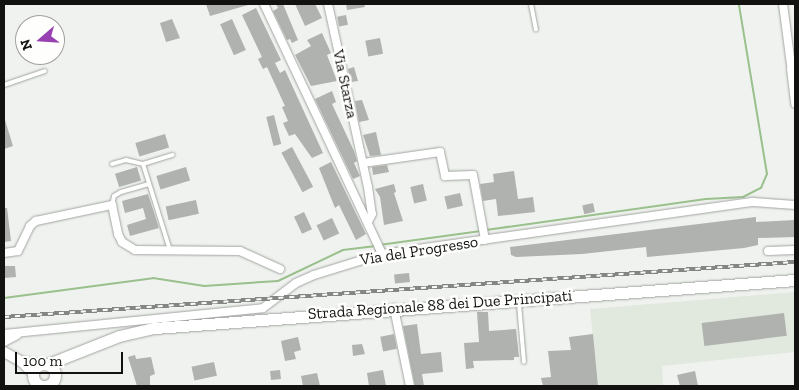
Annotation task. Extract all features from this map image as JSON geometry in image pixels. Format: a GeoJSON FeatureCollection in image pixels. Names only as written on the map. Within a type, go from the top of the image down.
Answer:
{"type":"FeatureCollection","features":[{"type":"Feature","properties":{"kind":"main road","name":"Strada Regionale 88 dei Due Principati"},"geometry":{"type":"LineString","coordinates":[[35,373],[119,336],[155,328],[394,308],[795,280]]}},
{"type":"Feature","properties":{"kind":"main road","name":"Strada Regionale 88 dei Due Principati"},"geometry":{"type":"LineString","coordinates":[[49,383],[88,349]]}},
{"type":"Feature","properties":{"kind":"main road"},"geometry":{"type":"LineString","coordinates":[[55,371],[49,383],[37,384],[35,373],[55,371]]}},
{"type":"Feature","properties":{"kind":"street"},"geometry":{"type":"LineString","coordinates":[[264,4],[381,252]]}},
{"type":"Feature","properties":{"kind":"street","name":"Via Starza"},"geometry":{"type":"LineString","coordinates":[[328,4],[363,163],[372,214],[368,222]]}},
{"type":"Feature","properties":{"kind":"street"},"geometry":{"type":"LineString","coordinates":[[783,4],[787,46],[794,66],[795,104]]}},
{"type":"Feature","properties":{"kind":"street"},"geometry":{"type":"LineString","coordinates":[[794,94],[795,84]]}},
{"type":"Feature","properties":{"kind":"street"},"geometry":{"type":"LineString","coordinates":[[363,163],[440,152],[445,176],[473,175],[484,238]]}},
{"type":"Feature","properties":{"kind":"street","name":"Via del Progresso"},"geometry":{"type":"LineString","coordinates":[[4,334],[263,308],[296,283],[381,252],[753,202],[795,206]]}},
{"type":"Feature","properties":{"kind":"street"},"geometry":{"type":"LineString","coordinates":[[4,253],[18,251],[30,226],[36,221],[112,205],[122,242],[135,250],[240,251],[280,269]]}},
{"type":"Feature","properties":{"kind":"street"},"geometry":{"type":"LineString","coordinates":[[768,251],[795,250]]}},
{"type":"Feature","properties":{"kind":"street"},"geometry":{"type":"LineString","coordinates":[[394,308],[410,386]]}},
{"type":"Feature","properties":{"kind":"street","name":"Via del Progresso"},"geometry":{"type":"LineString","coordinates":[[4,342],[24,332]]}},
{"type":"Feature","properties":{"kind":"street"},"geometry":{"type":"LineString","coordinates":[[4,352],[13,360],[35,373]]}},
{"type":"Feature","properties":{"kind":"lane"},"geometry":{"type":"LineString","coordinates":[[531,4],[536,30]]}},
{"type":"Feature","properties":{"kind":"lane"},"geometry":{"type":"LineString","coordinates":[[4,85],[45,71]]}},
{"type":"Feature","properties":{"kind":"lane"},"geometry":{"type":"LineString","coordinates":[[112,164],[126,160],[143,164],[173,155]]}},
{"type":"Feature","properties":{"kind":"lane"},"geometry":{"type":"LineString","coordinates":[[143,164],[170,250]]}},
{"type":"Feature","properties":{"kind":"lane"},"geometry":{"type":"LineString","coordinates":[[112,205],[114,196],[121,192],[150,184]]}},
{"type":"Feature","properties":{"kind":"lane"},"geometry":{"type":"LineString","coordinates":[[518,299],[524,362]]}},
{"type":"Feature","properties":{"kind":"shaded area"},"geometry":{"type":"Polygon","coordinates":[[[795,292],[795,352],[662,366],[663,386],[598,386],[590,309],[795,292]]]}},
{"type":"Feature","properties":{"kind":"building"},"geometry":{"type":"Polygon","coordinates":[[[206,4],[248,4],[248,5],[210,16],[206,4]]]}},
{"type":"Feature","properties":{"kind":"building"},"geometry":{"type":"Polygon","coordinates":[[[276,4],[283,4],[298,40],[292,43],[290,39],[287,40],[273,11],[278,8],[276,4]]]}},
{"type":"Feature","properties":{"kind":"building"},"geometry":{"type":"Polygon","coordinates":[[[295,4],[315,4],[322,18],[305,26],[295,4]]]}},
{"type":"Feature","properties":{"kind":"building"},"geometry":{"type":"Polygon","coordinates":[[[346,4],[364,4],[365,7],[347,10],[346,4]]]}},
{"type":"Feature","properties":{"kind":"building"},"geometry":{"type":"Polygon","coordinates":[[[256,8],[281,60],[275,63],[280,73],[285,70],[323,153],[312,158],[295,134],[289,136],[283,123],[288,121],[282,107],[285,106],[267,67],[263,69],[258,59],[262,57],[242,15],[256,8]]]}},
{"type":"Feature","properties":{"kind":"building"},"geometry":{"type":"Polygon","coordinates":[[[346,15],[348,25],[339,27],[337,17],[346,15]]]}},
{"type":"Feature","properties":{"kind":"building"},"geometry":{"type":"Polygon","coordinates":[[[172,19],[180,38],[166,42],[160,23],[172,19]]]}},
{"type":"Feature","properties":{"kind":"building"},"geometry":{"type":"Polygon","coordinates":[[[232,19],[246,50],[234,55],[220,24],[232,19]]]}},
{"type":"Feature","properties":{"kind":"building"},"geometry":{"type":"Polygon","coordinates":[[[322,33],[331,53],[327,55],[337,81],[311,86],[295,55],[311,46],[307,40],[322,33]]]}},
{"type":"Feature","properties":{"kind":"building"},"geometry":{"type":"Polygon","coordinates":[[[380,38],[383,54],[368,57],[365,41],[380,38]]]}},
{"type":"Feature","properties":{"kind":"building"},"geometry":{"type":"Polygon","coordinates":[[[354,67],[358,81],[351,82],[348,69],[354,67]]]}},
{"type":"Feature","properties":{"kind":"building"},"geometry":{"type":"Polygon","coordinates":[[[332,91],[336,102],[332,104],[357,161],[354,163],[360,176],[353,179],[315,99],[332,91]]]}},
{"type":"Feature","properties":{"kind":"building"},"geometry":{"type":"Polygon","coordinates":[[[362,100],[369,120],[359,122],[355,101],[362,100]]]}},
{"type":"Feature","properties":{"kind":"building"},"geometry":{"type":"Polygon","coordinates":[[[274,115],[281,144],[273,146],[266,117],[274,115]]]}},
{"type":"Feature","properties":{"kind":"building"},"geometry":{"type":"Polygon","coordinates":[[[4,121],[13,146],[4,149],[4,121]]]}},
{"type":"Feature","properties":{"kind":"building"},"geometry":{"type":"Polygon","coordinates":[[[376,132],[381,155],[370,156],[363,135],[376,132]]]}},
{"type":"Feature","properties":{"kind":"building"},"geometry":{"type":"Polygon","coordinates":[[[165,134],[169,147],[139,156],[135,143],[165,134]]]}},
{"type":"Feature","properties":{"kind":"building"},"geometry":{"type":"Polygon","coordinates":[[[292,147],[313,187],[303,192],[281,153],[292,147]]]}},
{"type":"Feature","properties":{"kind":"building"},"geometry":{"type":"Polygon","coordinates":[[[331,162],[366,234],[356,240],[339,205],[335,208],[319,168],[331,162]]]}},
{"type":"Feature","properties":{"kind":"building"},"geometry":{"type":"Polygon","coordinates":[[[387,165],[389,172],[373,175],[372,167],[387,165]]]}},
{"type":"Feature","properties":{"kind":"building"},"geometry":{"type":"Polygon","coordinates":[[[137,167],[141,180],[119,187],[115,174],[137,167]]]}},
{"type":"Feature","properties":{"kind":"building"},"geometry":{"type":"Polygon","coordinates":[[[186,167],[190,180],[160,189],[156,176],[186,167]]]}},
{"type":"Feature","properties":{"kind":"building"},"geometry":{"type":"Polygon","coordinates":[[[514,171],[518,199],[533,197],[535,212],[498,216],[496,199],[483,201],[480,184],[494,182],[493,174],[514,171]]]}},
{"type":"Feature","properties":{"kind":"building"},"geometry":{"type":"Polygon","coordinates":[[[394,184],[396,192],[394,193],[403,221],[384,225],[380,197],[375,189],[394,184]]]}},
{"type":"Feature","properties":{"kind":"building"},"geometry":{"type":"Polygon","coordinates":[[[423,184],[427,201],[414,203],[410,187],[423,184]]]}},
{"type":"Feature","properties":{"kind":"building"},"geometry":{"type":"Polygon","coordinates":[[[460,193],[463,206],[447,209],[444,197],[460,193]]]}},
{"type":"Feature","properties":{"kind":"building"},"geometry":{"type":"Polygon","coordinates":[[[148,194],[159,228],[130,236],[127,225],[146,219],[143,208],[125,213],[122,201],[148,194]]]}},
{"type":"Feature","properties":{"kind":"building"},"geometry":{"type":"Polygon","coordinates":[[[196,200],[199,214],[169,220],[166,206],[196,200]]]}},
{"type":"Feature","properties":{"kind":"building"},"geometry":{"type":"Polygon","coordinates":[[[593,203],[595,212],[584,214],[582,205],[593,203]]]}},
{"type":"Feature","properties":{"kind":"building"},"geometry":{"type":"Polygon","coordinates":[[[4,208],[7,208],[11,241],[4,242],[4,208]]]}},
{"type":"Feature","properties":{"kind":"building"},"geometry":{"type":"Polygon","coordinates":[[[304,212],[312,229],[302,234],[294,217],[304,212]]]}},
{"type":"Feature","properties":{"kind":"building"},"geometry":{"type":"Polygon","coordinates":[[[756,217],[756,222],[795,220],[795,237],[758,238],[758,245],[744,248],[647,257],[646,247],[582,254],[516,257],[511,255],[510,247],[756,217]]]}},
{"type":"Feature","properties":{"kind":"building"},"geometry":{"type":"Polygon","coordinates":[[[332,218],[339,233],[324,241],[317,225],[332,218]]]}},
{"type":"Feature","properties":{"kind":"building"},"geometry":{"type":"Polygon","coordinates":[[[4,266],[15,266],[16,277],[4,278],[4,266]]]}},
{"type":"Feature","properties":{"kind":"building"},"geometry":{"type":"Polygon","coordinates":[[[409,273],[410,282],[395,284],[394,275],[409,273]]]}},
{"type":"Feature","properties":{"kind":"building"},"geometry":{"type":"Polygon","coordinates":[[[477,312],[488,312],[489,331],[516,329],[519,357],[514,357],[514,360],[473,361],[474,368],[466,369],[464,343],[479,342],[477,312]]]}},
{"type":"Feature","properties":{"kind":"building"},"geometry":{"type":"Polygon","coordinates":[[[784,313],[787,336],[704,346],[702,323],[784,313]]]}},
{"type":"Feature","properties":{"kind":"building"},"geometry":{"type":"Polygon","coordinates":[[[417,324],[421,354],[441,352],[443,372],[422,374],[424,386],[415,386],[403,326],[417,324]]]}},
{"type":"Feature","properties":{"kind":"building"},"geometry":{"type":"Polygon","coordinates":[[[394,334],[397,349],[383,351],[380,337],[394,334]]]}},
{"type":"Feature","properties":{"kind":"building"},"geometry":{"type":"Polygon","coordinates":[[[593,334],[598,386],[543,386],[541,378],[551,377],[548,351],[571,350],[569,337],[593,334]]]}},
{"type":"Feature","properties":{"kind":"building"},"geometry":{"type":"Polygon","coordinates":[[[298,337],[301,350],[294,352],[296,359],[285,361],[281,341],[298,337]]]}},
{"type":"Feature","properties":{"kind":"building"},"geometry":{"type":"Polygon","coordinates":[[[362,344],[365,354],[353,356],[352,345],[362,344]]]}},
{"type":"Feature","properties":{"kind":"building"},"geometry":{"type":"Polygon","coordinates":[[[135,355],[136,359],[151,357],[155,374],[150,376],[150,386],[137,386],[128,357],[135,355]]]}},
{"type":"Feature","properties":{"kind":"building"},"geometry":{"type":"Polygon","coordinates":[[[214,362],[217,376],[194,380],[192,367],[214,362]]]}},
{"type":"Feature","properties":{"kind":"building"},"geometry":{"type":"Polygon","coordinates":[[[280,370],[281,379],[271,380],[270,371],[280,370]]]}},
{"type":"Feature","properties":{"kind":"building"},"geometry":{"type":"Polygon","coordinates":[[[383,370],[386,386],[369,386],[367,373],[383,370]]]}},
{"type":"Feature","properties":{"kind":"building"},"geometry":{"type":"Polygon","coordinates":[[[695,371],[698,386],[680,386],[677,375],[695,371]]]}},
{"type":"Feature","properties":{"kind":"building"},"geometry":{"type":"Polygon","coordinates":[[[317,373],[320,386],[303,386],[301,376],[317,373]]]}},
{"type":"Feature","properties":{"kind":"waterway"},"geometry":{"type":"LineString","coordinates":[[486,230],[706,199],[743,197],[761,188],[767,174],[739,4]]}},
{"type":"Feature","properties":{"kind":"waterway"},"geometry":{"type":"LineString","coordinates":[[379,245],[481,231]]}},
{"type":"Feature","properties":{"kind":"waterway"},"geometry":{"type":"LineString","coordinates":[[4,298],[153,278],[204,286],[278,281],[343,250],[374,246]]}},
{"type":"Feature","properties":{"kind":"railway"},"geometry":{"type":"LineString","coordinates":[[4,317],[795,262]]}}]}
